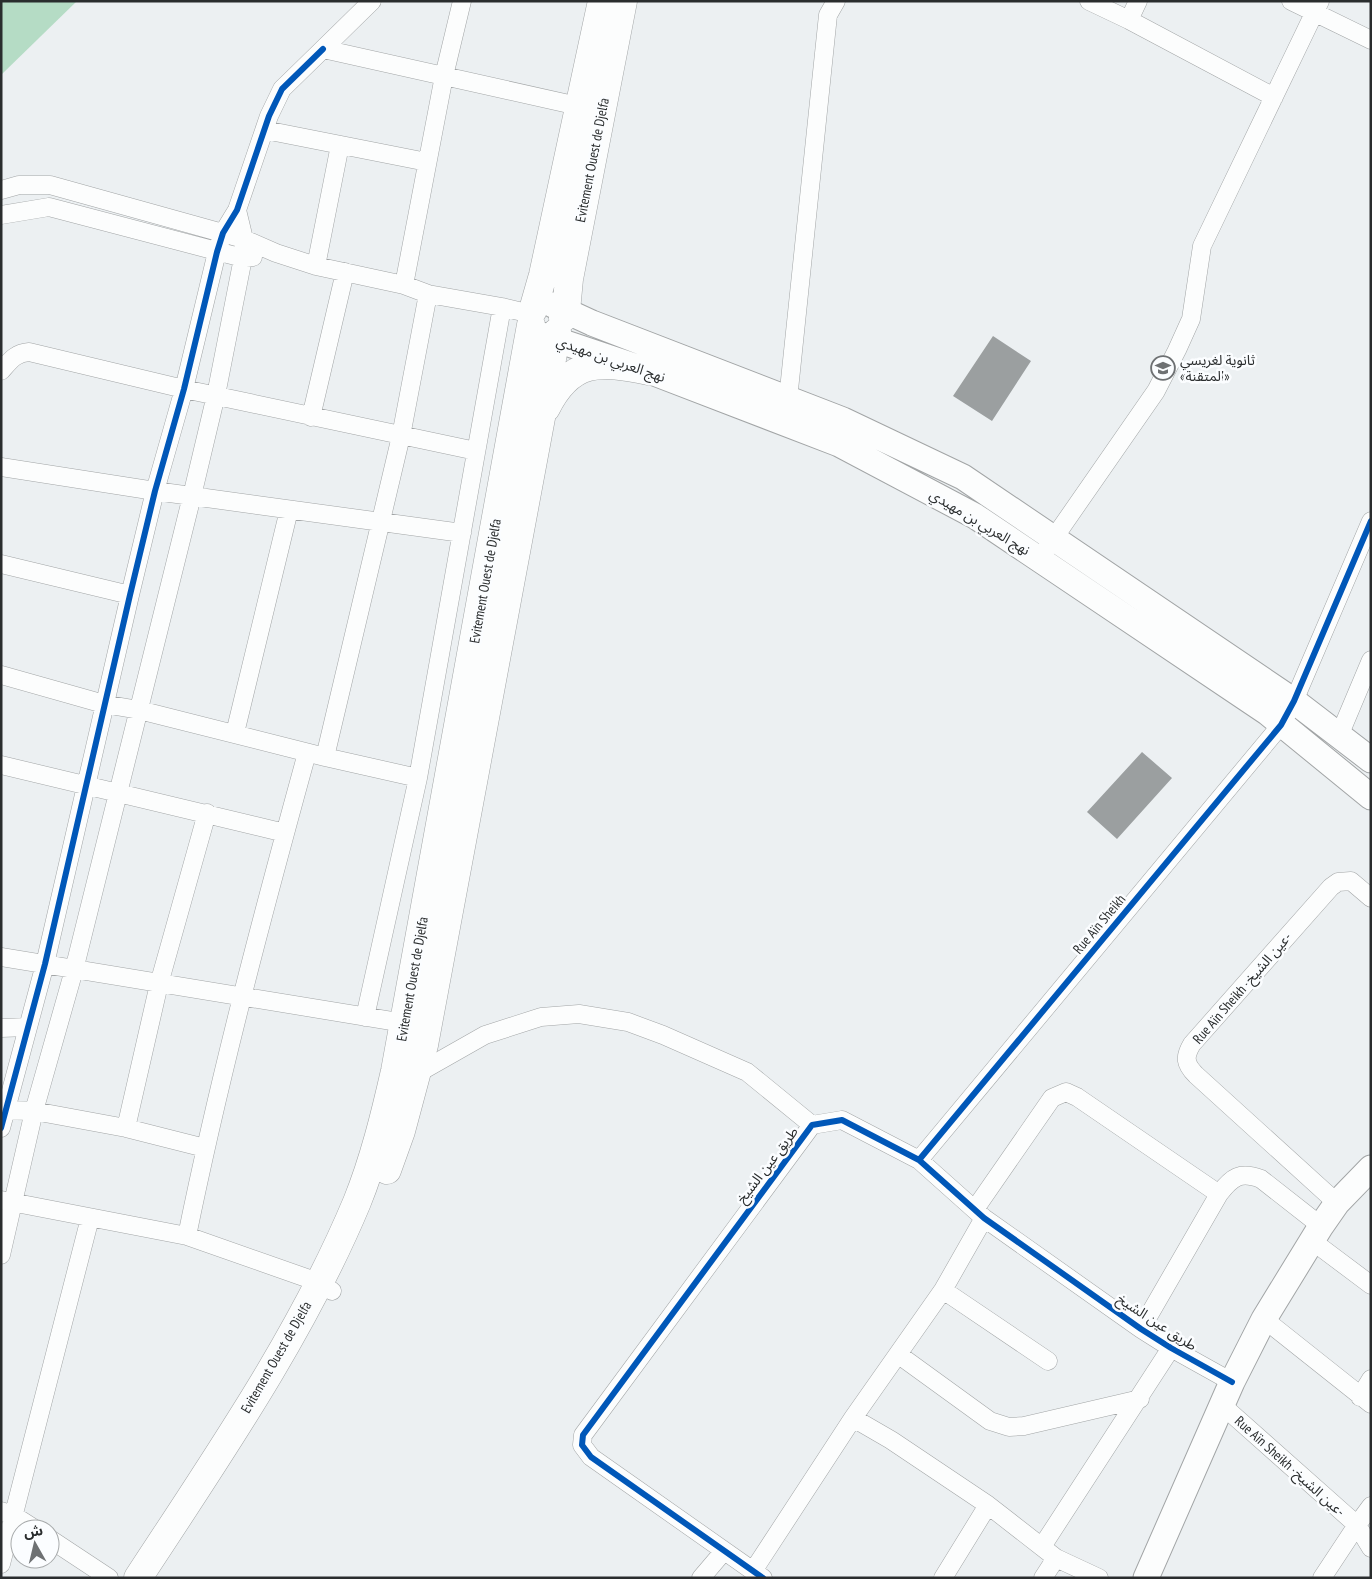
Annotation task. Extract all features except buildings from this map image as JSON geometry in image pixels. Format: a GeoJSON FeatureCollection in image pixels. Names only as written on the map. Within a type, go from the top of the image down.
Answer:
{"type":"FeatureCollection","features":[{"type":"Feature","properties":{"kind":"highway","name":"Evitement Ouest de Djelfa"},"geometry":{"type":"LineString","coordinates":[[138,1578],[325,1287],[376,1201],[401,1131],[406,1072],[538,425],[548,321],[543,275],[602,1]]}},
{"type":"Feature","properties":{"kind":"highway","name":"Evitement Ouest de Djelfa"},"geometry":{"type":"LineString","coordinates":[[406,1072],[404,1023],[548,321],[569,279],[623,1]]}},
{"type":"Feature","properties":{"kind":"highway"},"geometry":{"type":"LineString","coordinates":[[538,425],[562,382],[584,367],[614,364],[649,372]]}},
{"type":"Feature","properties":{"kind":"highway","name":"Evitement Ouest de Djelfa"},"geometry":{"type":"LineString","coordinates":[[157,1578],[246,1443],[291,1368],[325,1287]]}},
{"type":"Feature","properties":{"kind":"main road","name":"نهج العربي بن مهيدي"},"geometry":{"type":"LineString","coordinates":[[548,321],[649,372],[839,444],[975,516],[1268,713],[1371,796]]}},
{"type":"Feature","properties":{"kind":"main road","name":"نهج العربي بن مهيدي"},"geometry":{"type":"LineString","coordinates":[[548,321],[788,398],[843,420],[963,477],[1294,701],[1371,760]]}},
{"type":"Feature","properties":{"kind":"main road"},"geometry":{"type":"LineString","coordinates":[[1071,580],[1087,560]]}},
{"type":"Feature","properties":{"kind":"main road"},"geometry":{"type":"LineString","coordinates":[[1146,1578],[1232,1382],[1264,1319],[1316,1233],[1337,1203],[1371,1168]]}},
{"type":"Feature","properties":{"kind":"street"},"geometry":{"type":"LineString","coordinates":[[1,1128],[4,1109],[45,964],[155,491],[184,389],[223,233],[237,210],[269,116],[282,89],[372,1]]}},
{"type":"Feature","properties":{"kind":"street"},"geometry":{"type":"LineString","coordinates":[[404,285],[444,76],[462,1]]}},
{"type":"Feature","properties":{"kind":"street"},"geometry":{"type":"LineString","coordinates":[[784,423],[828,15],[836,1]]}},
{"type":"Feature","properties":{"kind":"street"},"geometry":{"type":"LineString","coordinates":[[1089,1],[1129,20],[1274,97]]}},
{"type":"Feature","properties":{"kind":"street"},"geometry":{"type":"LineString","coordinates":[[1129,20],[1138,1]]}},
{"type":"Feature","properties":{"kind":"street"},"geometry":{"type":"LineString","coordinates":[[1291,1],[1318,7],[1371,40]]}},
{"type":"Feature","properties":{"kind":"street"},"geometry":{"type":"LineString","coordinates":[[1039,558],[1055,538],[1156,391],[1177,350],[1191,319],[1202,246],[1318,7]]}},
{"type":"Feature","properties":{"kind":"street"},"geometry":{"type":"LineString","coordinates":[[323,49],[578,106]]}},
{"type":"Feature","properties":{"kind":"street"},"geometry":{"type":"LineString","coordinates":[[264,130],[427,162]]}},
{"type":"Feature","properties":{"kind":"street"},"geometry":{"type":"LineString","coordinates":[[316,266],[340,145]]}},
{"type":"Feature","properties":{"kind":"street"},"geometry":{"type":"LineString","coordinates":[[1,190],[19,186],[50,185],[223,233],[316,266],[404,285],[428,294],[502,307],[548,321]]}},
{"type":"Feature","properties":{"kind":"street"},"geometry":{"type":"LineString","coordinates":[[1,215],[50,207],[243,258],[276,253]]}},
{"type":"Feature","properties":{"kind":"street"},"geometry":{"type":"LineString","coordinates":[[1,1255],[8,1202],[74,970],[216,395],[243,258],[244,240],[237,210]]}},
{"type":"Feature","properties":{"kind":"street"},"geometry":{"type":"LineString","coordinates":[[311,417],[345,272]]}},
{"type":"Feature","properties":{"kind":"street"},"geometry":{"type":"LineString","coordinates":[[325,758],[401,436],[428,294]]}},
{"type":"Feature","properties":{"kind":"street"},"geometry":{"type":"LineString","coordinates":[[366,1017],[418,778],[502,307]]}},
{"type":"Feature","properties":{"kind":"street"},"geometry":{"type":"LineString","coordinates":[[1,371],[14,356],[29,352],[184,389],[476,451]]}},
{"type":"Feature","properties":{"kind":"street"},"geometry":{"type":"LineString","coordinates":[[1,467],[289,510],[462,532]]}},
{"type":"Feature","properties":{"kind":"street"},"geometry":{"type":"LineString","coordinates":[[235,733],[289,510]]}},
{"type":"Feature","properties":{"kind":"street","name":"Rue Aïn Sheikh"},"geometry":{"type":"LineString","coordinates":[[919,1160],[1281,725],[1294,701],[1371,521]]}},
{"type":"Feature","properties":{"kind":"street"},"geometry":{"type":"LineString","coordinates":[[1,564],[130,595]]}},
{"type":"Feature","properties":{"kind":"street"},"geometry":{"type":"LineString","coordinates":[[1339,736],[1371,660]]}},
{"type":"Feature","properties":{"kind":"street"},"geometry":{"type":"LineString","coordinates":[[1,675],[104,704],[139,710],[235,733],[325,758],[418,778]]}},
{"type":"Feature","properties":{"kind":"street"},"geometry":{"type":"LineString","coordinates":[[187,1236],[205,1148],[242,998],[307,753]]}},
{"type":"Feature","properties":{"kind":"street"},"geometry":{"type":"LineString","coordinates":[[1,765],[285,833]]}},
{"type":"Feature","properties":{"kind":"street"},"geometry":{"type":"LineString","coordinates":[[126,1128],[159,984],[207,813]]}},
{"type":"Feature","properties":{"kind":"street","name":"Rue Aïn Sheikh -عين الشيخ-"},"geometry":{"type":"LineString","coordinates":[[1337,1203],[1196,1075],[1186,1062],[1186,1054],[1192,1044],[1331,887],[1338,882],[1351,881],[1371,898]]}},
{"type":"Feature","properties":{"kind":"street"},"geometry":{"type":"LineString","coordinates":[[1,957],[242,998],[404,1023]]}},
{"type":"Feature","properties":{"kind":"street"},"geometry":{"type":"LineString","coordinates":[[406,1072],[485,1035],[541,1017],[579,1014],[628,1022],[663,1035],[747,1072],[812,1125]]}},
{"type":"Feature","properties":{"kind":"street"},"geometry":{"type":"LineString","coordinates":[[1,1028],[28,1027]]}},
{"type":"Feature","properties":{"kind":"street"},"geometry":{"type":"LineString","coordinates":[[758,1574],[853,1418],[943,1290],[980,1214],[1052,1098],[1066,1092],[1077,1097],[1219,1194]]}},
{"type":"Feature","properties":{"kind":"street"},"geometry":{"type":"LineString","coordinates":[[4,1109],[34,1111],[126,1128],[205,1148]]}},
{"type":"Feature","properties":{"kind":"street","name":"طريق عين الشيخ"},"geometry":{"type":"LineString","coordinates":[[758,1574],[590,1457],[582,1445],[583,1435],[812,1125],[842,1120],[919,1160],[980,1214],[1141,1329],[1232,1382]]}},
{"type":"Feature","properties":{"kind":"street"},"geometry":{"type":"LineString","coordinates":[[1141,1329],[1219,1194],[1231,1178],[1240,1174],[1251,1175],[1261,1179],[1371,1285]]}},
{"type":"Feature","properties":{"kind":"street"},"geometry":{"type":"LineString","coordinates":[[8,1202],[187,1236],[325,1287]]}},
{"type":"Feature","properties":{"kind":"street"},"geometry":{"type":"LineString","coordinates":[[1,1564],[7,1513],[90,1218]]}},
{"type":"Feature","properties":{"kind":"street"},"geometry":{"type":"LineString","coordinates":[[943,1290],[1048,1361]]}},
{"type":"Feature","properties":{"kind":"street"},"geometry":{"type":"LineString","coordinates":[[1264,1319],[1365,1400],[1371,1379]]}},
{"type":"Feature","properties":{"kind":"street"},"geometry":{"type":"LineString","coordinates":[[1042,1546],[1171,1348]]}},
{"type":"Feature","properties":{"kind":"street"},"geometry":{"type":"LineString","coordinates":[[899,1355],[990,1421],[1009,1427],[1024,1426],[1140,1398]]}},
{"type":"Feature","properties":{"kind":"street","name":"Rue Aïn Sheikh -عين الشيخ-"},"geometry":{"type":"LineString","coordinates":[[1223,1406],[1357,1525],[1371,1548]]}},
{"type":"Feature","properties":{"kind":"street"},"geometry":{"type":"LineString","coordinates":[[853,1418],[891,1440],[988,1505],[1056,1558],[1100,1578]]}},
{"type":"Feature","properties":{"kind":"street"},"geometry":{"type":"LineString","coordinates":[[943,1578],[988,1505]]}},
{"type":"Feature","properties":{"kind":"street","name":"Rue Aïn Sheikh -عين الشيخ-"},"geometry":{"type":"LineString","coordinates":[[1357,1525],[1371,1506]]}},
{"type":"Feature","properties":{"kind":"street"},"geometry":{"type":"LineString","coordinates":[[1322,1578],[1357,1525]]}},
{"type":"Feature","properties":{"kind":"street"},"geometry":{"type":"LineString","coordinates":[[60,1546],[109,1578]]}},
{"type":"Feature","properties":{"kind":"street"},"geometry":{"type":"LineString","coordinates":[[701,1578],[724,1551]]}},
{"type":"Feature","properties":{"kind":"street"},"geometry":{"type":"LineString","coordinates":[[1043,1578],[1056,1558]]}},
{"type":"Feature","properties":{"kind":"green space"},"geometry":{"type":"Polygon","coordinates":[[[1,1],[77,1],[1,75],[1,1]]]}},
{"type":"Feature","properties":{"kind":"cycle path"},"geometry":{"type":"LineString","coordinates":[[1,1128],[45,964],[155,491],[184,389],[217,252],[223,233],[237,210],[269,116],[282,89],[323,49]]}},
{"type":"Feature","properties":{"kind":"cycle path"},"geometry":{"type":"LineString","coordinates":[[919,1160],[1281,725],[1294,701],[1371,521]]}},
{"type":"Feature","properties":{"kind":"cycle path"},"geometry":{"type":"LineString","coordinates":[[763,1578],[591,1457],[582,1445],[583,1435],[812,1125],[842,1120],[919,1160],[984,1218],[1141,1329],[1232,1382]]}},
{"type":"Feature","properties":{"kind":"place","name":"ثانوية لغريسي «المتقنة»"},"geometry":{"type":"Point","coordinates":[1163,368]}}]}
